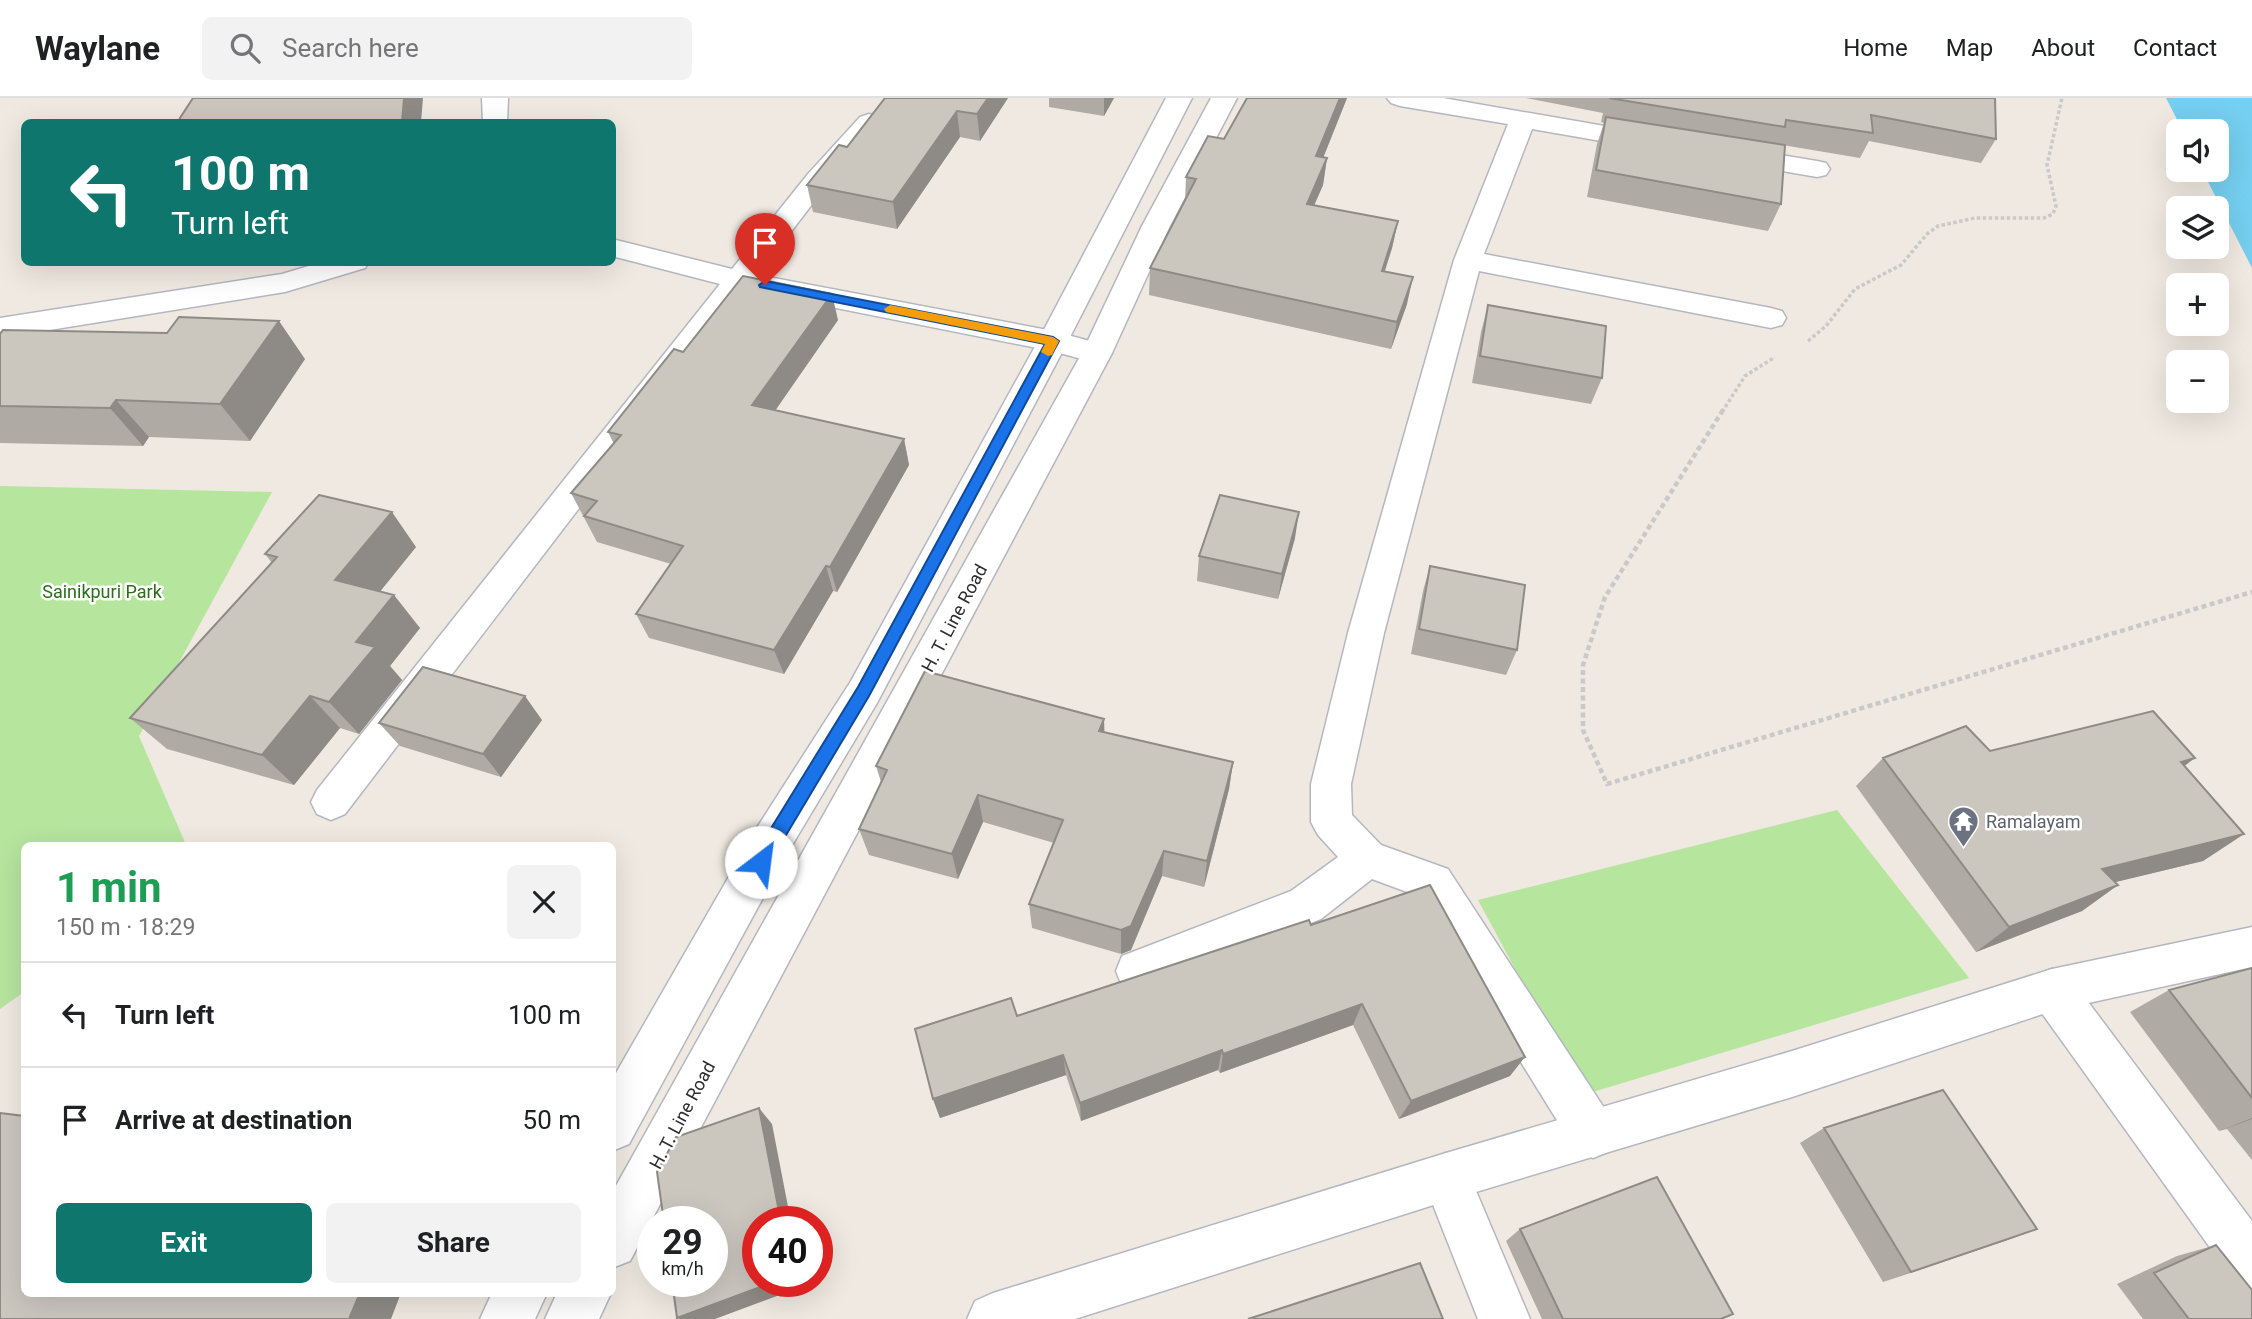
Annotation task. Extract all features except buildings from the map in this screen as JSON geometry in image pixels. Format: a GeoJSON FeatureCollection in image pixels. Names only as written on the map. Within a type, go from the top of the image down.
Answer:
{"type":"FeatureCollection","features":[{"type":"Feature","properties":{"kind":"street"},"geometry":{"type":"LineString","coordinates":[[495,98],[495,119]]}},
{"type":"Feature","properties":{"kind":"street"},"geometry":{"type":"LineString","coordinates":[[616,1120],[773,839],[864,692],[1053,341],[1179,98]]}},
{"type":"Feature","properties":{"kind":"street","name":"H. T. Line Road"},"geometry":{"type":"LineString","coordinates":[[616,1236],[1097,353],[1156,226],[1224,98]]}},
{"type":"Feature","properties":{"kind":"street"},"geometry":{"type":"LineString","coordinates":[[1400,98],[1683,147]]}},
{"type":"Feature","properties":{"kind":"street"},"geometry":{"type":"LineString","coordinates":[[1522,121],[1468,260],[1366,633],[1331,784],[1332,822],[1367,859],[1433,882],[1593,1134]]}},
{"type":"Feature","properties":{"kind":"street"},"geometry":{"type":"LineString","coordinates":[[331,802],[817,180],[869,122]]}},
{"type":"Feature","properties":{"kind":"street"},"geometry":{"type":"LineString","coordinates":[[1710,152],[1817,169]]}},
{"type":"Feature","properties":{"kind":"street"},"geometry":{"type":"LineString","coordinates":[[616,248],[739,279],[1053,341],[1097,353]]}},
{"type":"Feature","properties":{"kind":"street"},"geometry":{"type":"LineString","coordinates":[[1468,260],[1771,318]]}},
{"type":"Feature","properties":{"kind":"street"},"geometry":{"type":"LineString","coordinates":[[0,328],[285,283],[342,266]]}},
{"type":"Feature","properties":{"kind":"street"},"geometry":{"type":"LineString","coordinates":[[1138,971],[1306,905],[1367,859]]}},
{"type":"Feature","properties":{"kind":"street"},"geometry":{"type":"LineString","coordinates":[[993,1319],[2052,990],[2252,947]]}},
{"type":"Feature","properties":{"kind":"street"},"geometry":{"type":"LineString","coordinates":[[2052,990],[2252,1263]]}},
{"type":"Feature","properties":{"kind":"street"},"geometry":{"type":"LineString","coordinates":[[1446,1177],[1504,1319]]}},
{"type":"Feature","properties":{"kind":"street"},"geometry":{"type":"LineString","coordinates":[[506,1319],[519,1297]]}},
{"type":"Feature","properties":{"kind":"street"},"geometry":{"type":"LineString","coordinates":[[571,1319],[583,1297]]}},
{"type":"Feature","properties":{"kind":"path"},"geometry":{"type":"LineString","coordinates":[[1806,342],[1816,337],[1831,321],[1851,292],[1903,264],[1923,238],[1938,226],[1977,219],[2044,218],[2053,214],[2056,206],[2047,164],[2062,98]]}},
{"type":"Feature","properties":{"kind":"path"},"geometry":{"type":"LineString","coordinates":[[1777,356],[1745,376],[1605,597],[1583,666],[1583,730],[1607,784],[2252,592]]}},
{"type":"Feature","properties":{"kind":"green space","name":"Sainikpuri Park"},"geometry":{"type":"Polygon","coordinates":[[[0,486],[272,492],[139,736],[185,842],[21,842],[21,994],[0,1009],[0,486]]]}},
{"type":"Feature","properties":{"kind":"green space"},"geometry":{"type":"Polygon","coordinates":[[[1837,810],[1969,978],[1583,1095],[1478,900],[1837,810]]]}},
{"type":"Feature","properties":{"kind":"water"},"geometry":{"type":"Polygon","coordinates":[[[2166,98],[2252,98],[2252,268],[2229,223],[2229,196],[2215,196],[2208,182],[2229,182],[2229,119],[2177,119],[2166,98]]]}},
{"type":"Feature","properties":{"kind":"slow traffic"},"geometry":{"type":"LineString","coordinates":[[890,309],[1053,341],[1048,352]]}},
{"type":"Feature","properties":{"kind":"place","name":"Ramalayam"},"geometry":{"type":"Point","coordinates":[1963,848]}},
{"type":"Feature","properties":{"kind":"route"},"geometry":{"type":"LineString","coordinates":[[761,862],[864,692],[1053,341],[765,285]]}}]}
